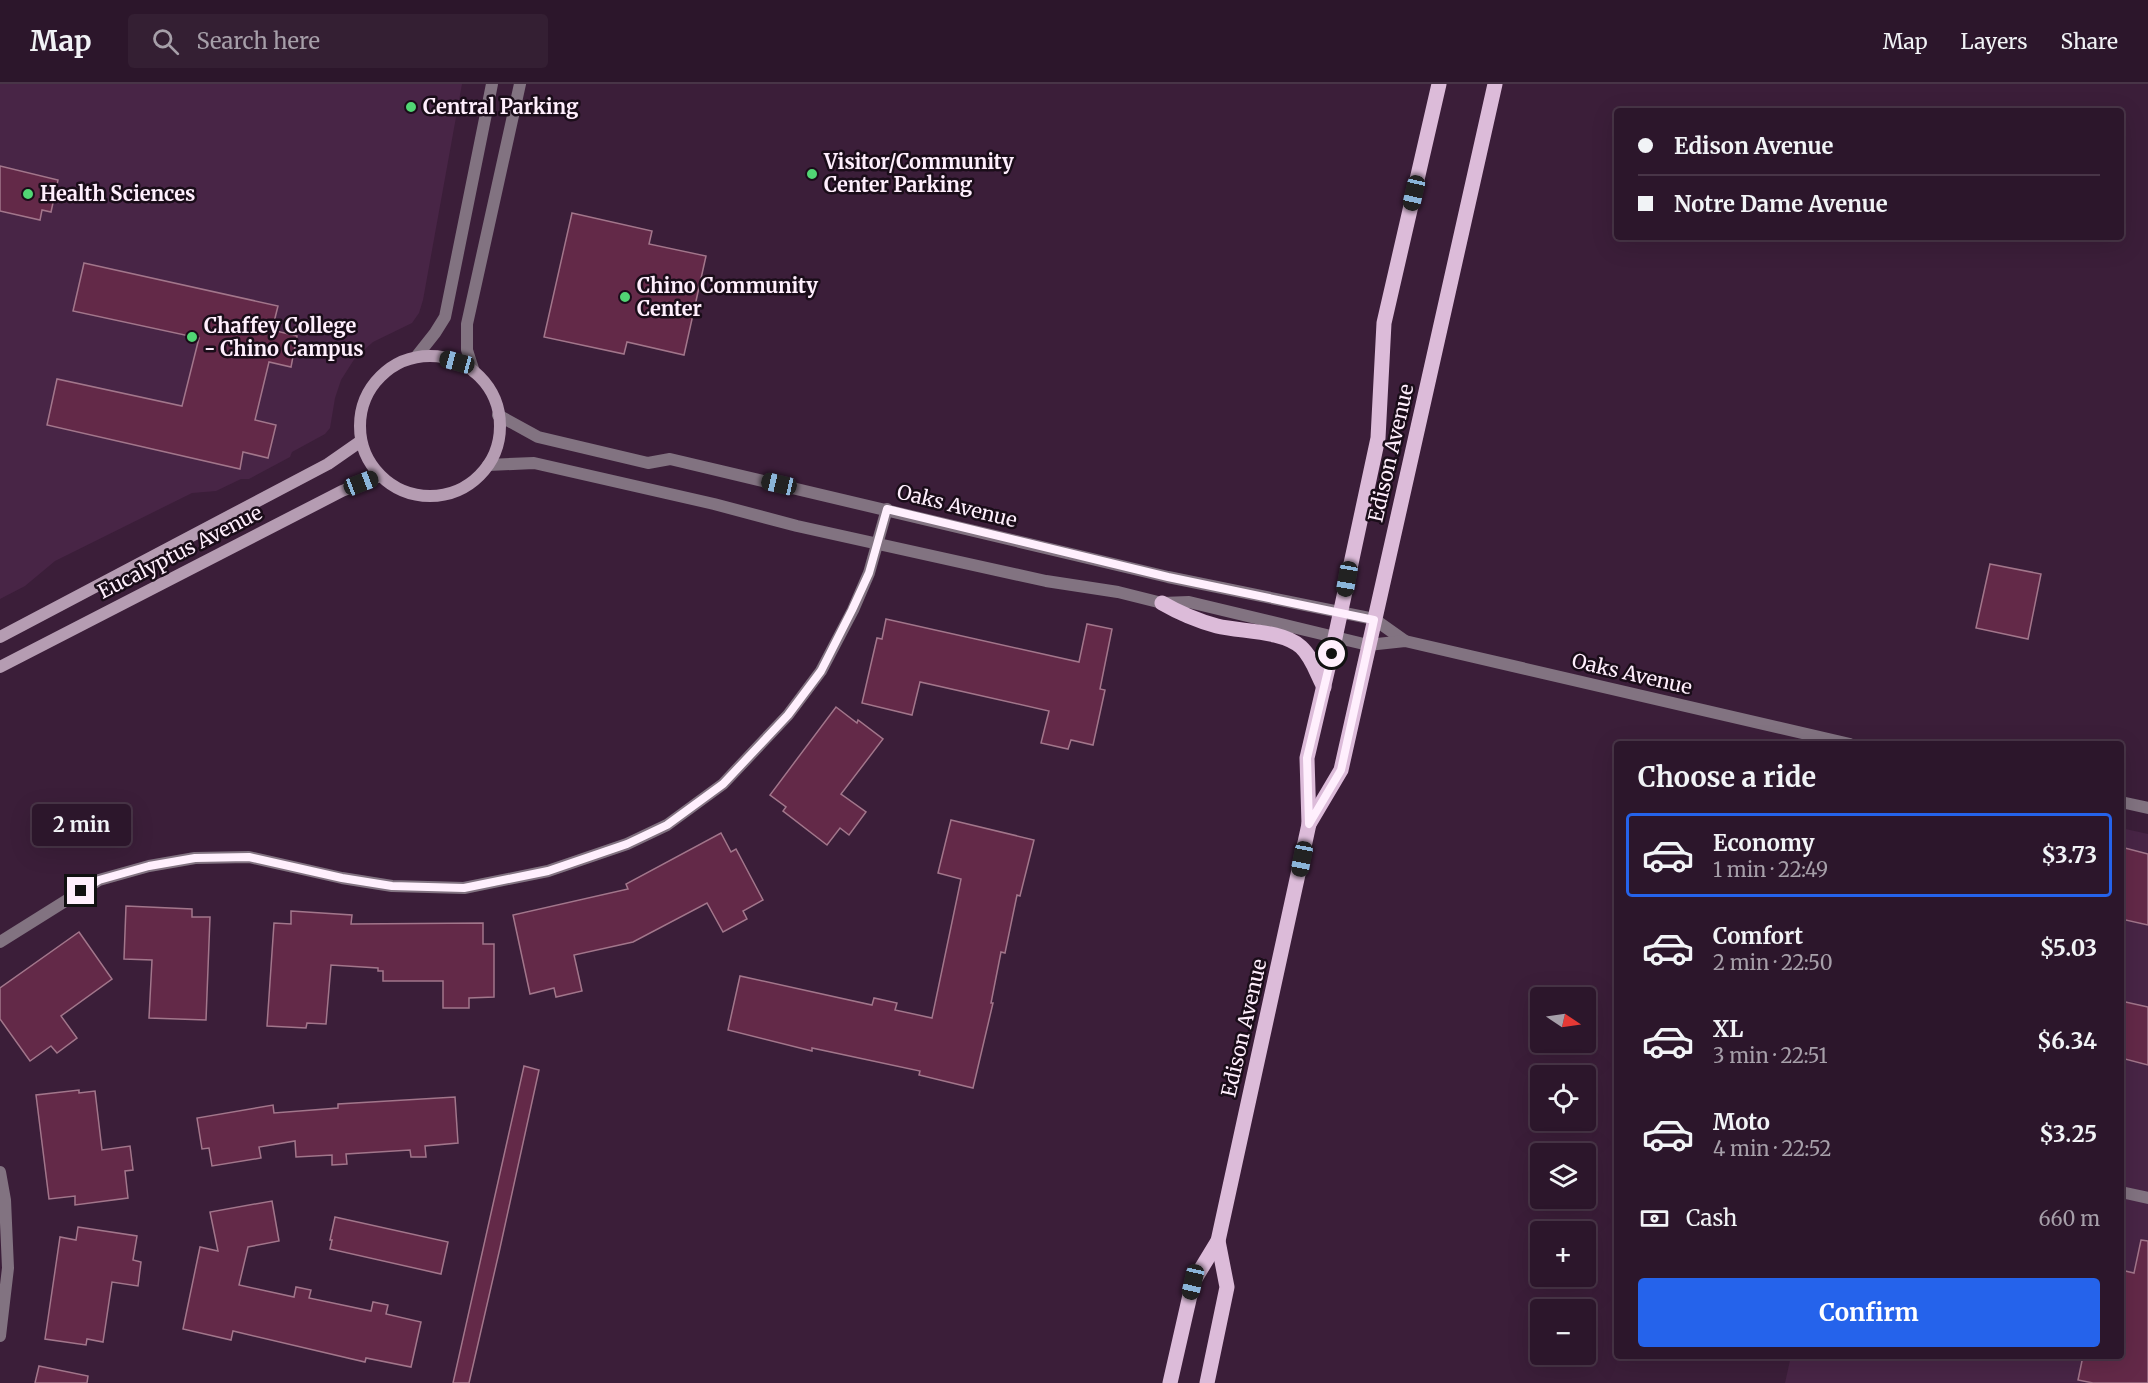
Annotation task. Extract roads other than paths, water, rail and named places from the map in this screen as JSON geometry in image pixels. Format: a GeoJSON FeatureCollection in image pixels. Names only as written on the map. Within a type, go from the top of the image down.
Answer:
{"type":"FeatureCollection","features":[{"type":"Feature","properties":{"kind":"main road","name":"Edison Avenue"},"geometry":{"type":"LineString","coordinates":[[1170,1383],[1193,1282],[1218,1240],[1309,824],[1307,758],[1378,438],[1384,323],[1439,84]]}},
{"type":"Feature","properties":{"kind":"main road","name":"Edison Avenue"},"geometry":{"type":"LineString","coordinates":[[1309,824],[1341,770],[1495,84]]}},
{"type":"Feature","properties":{"kind":"main road"},"geometry":{"type":"LineString","coordinates":[[1162,603],[1187,617],[1219,626],[1285,638],[1300,646],[1310,657],[1324,687]]}},
{"type":"Feature","properties":{"kind":"main road","name":"Edison Avenue"},"geometry":{"type":"LineString","coordinates":[[1207,1383],[1227,1287],[1218,1240]]}},
{"type":"Feature","properties":{"kind":"street"},"geometry":{"type":"LineString","coordinates":[[417,357],[445,317],[492,84]]}},
{"type":"Feature","properties":{"kind":"street"},"geometry":{"type":"LineString","coordinates":[[474,372],[467,350],[467,324],[520,84]]}},
{"type":"Feature","properties":{"kind":"street"},"geometry":{"type":"LineString","coordinates":[[437,356],[457,362],[474,372],[486,384],[494,399],[498,415],[499,432],[488,465],[474,480],[456,491],[436,496],[416,495],[396,488],[380,476],[368,460],[361,441],[360,419],[366,397],[378,379],[395,365],[417,357],[437,356]]}},
{"type":"Feature","properties":{"kind":"street","name":"Oaks Avenue"},"geometry":{"type":"LineString","coordinates":[[498,415],[538,437],[648,463],[670,459],[1168,577],[1341,611],[1374,620],[1405,641]]}},
{"type":"Feature","properties":{"kind":"street","name":"Eucalyptus Avenue"},"geometry":{"type":"LineString","coordinates":[[0,637],[328,464],[361,441]]}},
{"type":"Feature","properties":{"kind":"street","name":"Oaks Avenue"},"geometry":{"type":"LineString","coordinates":[[488,465],[534,463],[714,504],[797,526],[1046,581],[1118,592],[1162,603],[1189,602],[1368,645],[1405,641],[1837,741]]}},
{"type":"Feature","properties":{"kind":"street","name":"Eucalyptus Avenue"},"geometry":{"type":"LineString","coordinates":[[0,668],[342,490],[380,476]]}},
{"type":"Feature","properties":{"kind":"street"},"geometry":{"type":"LineString","coordinates":[[0,942],[99,880],[149,866],[195,858],[249,857],[342,878],[392,886],[464,888],[548,871],[627,844],[667,825],[723,784],[788,715],[821,671],[869,573],[887,509]]}},
{"type":"Feature","properties":{"kind":"street"},"geometry":{"type":"LineString","coordinates":[[2124,802],[2148,808]]}},
{"type":"Feature","properties":{"kind":"street"},"geometry":{"type":"LineString","coordinates":[[0,1172],[5,1200],[8,1268],[0,1336]]}},
{"type":"Feature","properties":{"kind":"street"},"geometry":{"type":"LineString","coordinates":[[2124,1193],[2148,1198]]}},
{"type":"Feature","properties":{"kind":"place","name":"Central Parking"},"geometry":{"type":"Point","coordinates":[411,107]}},
{"type":"Feature","properties":{"kind":"place","name":"Visitor/Community Center Parking"},"geometry":{"type":"Point","coordinates":[812,174]}},
{"type":"Feature","properties":{"kind":"place","name":"Health Sciences"},"geometry":{"type":"Point","coordinates":[28,194]}},
{"type":"Feature","properties":{"kind":"place","name":"Chino Community Center"},"geometry":{"type":"Point","coordinates":[625,297]}},
{"type":"Feature","properties":{"kind":"place","name":"Chaffey College - Chino Campus"},"geometry":{"type":"Point","coordinates":[192,337]}}]}
